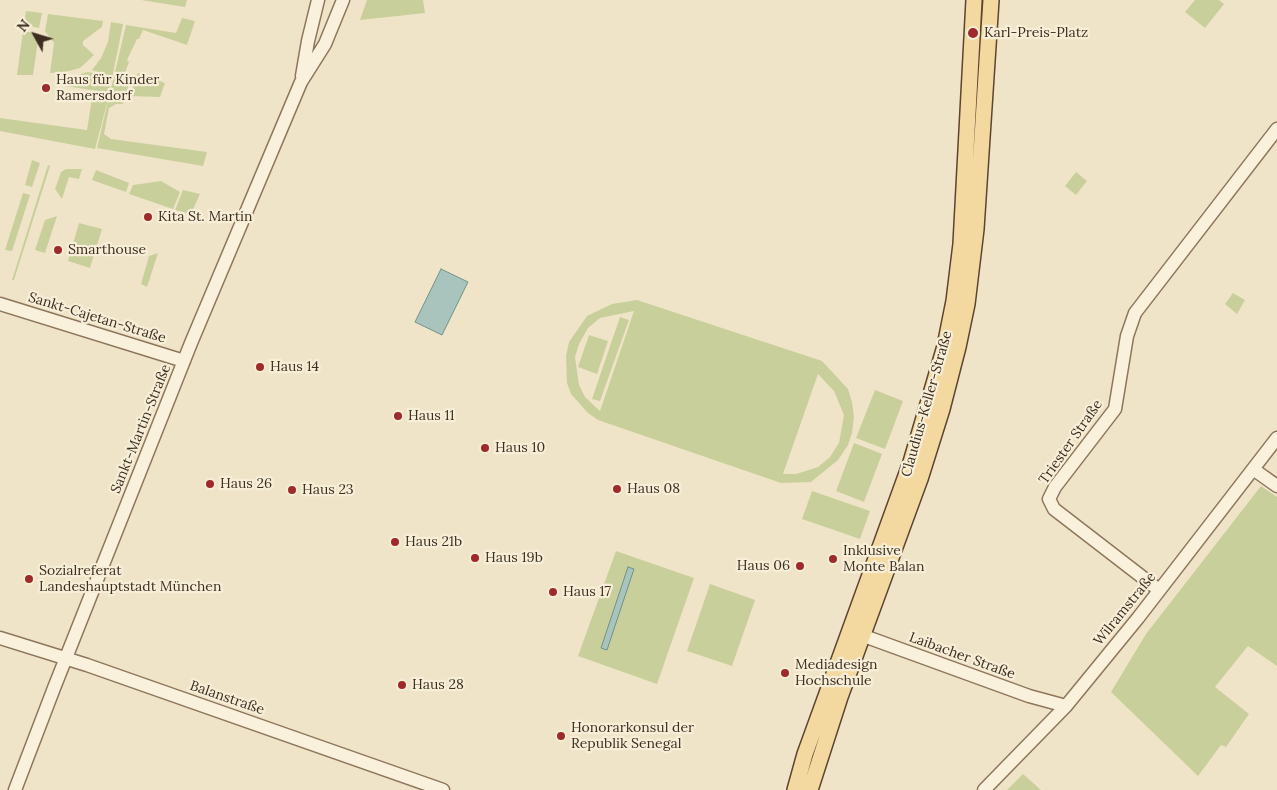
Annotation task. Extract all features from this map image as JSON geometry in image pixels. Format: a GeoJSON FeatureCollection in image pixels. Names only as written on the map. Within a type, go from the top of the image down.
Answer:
{"type":"FeatureCollection","features":[{"type":"Feature","properties":{"kind":"main road","name":"Claudius-Keller-Straße"},"geometry":{"type":"LineString","coordinates":[[810,790],[856,633],[924,421],[945,346],[954,302],[961,244],[974,0]]}},
{"type":"Feature","properties":{"kind":"main road","name":"Claudius-Keller-Straße"},"geometry":{"type":"LineString","coordinates":[[795,790],[805,754],[856,633],[942,410],[962,330],[976,229],[990,0]]}},
{"type":"Feature","properties":{"kind":"street","name":"Sankt-Martin-Straße"},"geometry":{"type":"LineString","coordinates":[[301,82],[318,0]]}},
{"type":"Feature","properties":{"kind":"street","name":"Sankt-Martin-Straße"},"geometry":{"type":"LineString","coordinates":[[15,790],[184,361],[301,82],[325,44],[343,0]]}},
{"type":"Feature","properties":{"kind":"street","name":"Triester Straße"},"geometry":{"type":"LineString","coordinates":[[1159,590],[1054,509],[1049,499],[1055,487],[1115,409],[1127,336],[1135,313],[1277,129]]}},
{"type":"Feature","properties":{"kind":"street","name":"Sankt-Cajetan-Straße"},"geometry":{"type":"LineString","coordinates":[[0,304],[184,361]]}},
{"type":"Feature","properties":{"kind":"street","name":"Wilramstraße"},"geometry":{"type":"LineString","coordinates":[[984,790],[1066,706],[1277,438]]}},
{"type":"Feature","properties":{"kind":"street"},"geometry":{"type":"LineString","coordinates":[[1253,469],[1277,486]]}},
{"type":"Feature","properties":{"kind":"street","name":"Laibacher Straße"},"geometry":{"type":"LineString","coordinates":[[856,633],[1029,696],[1066,706]]}},
{"type":"Feature","properties":{"kind":"street","name":"Balanstraße"},"geometry":{"type":"LineString","coordinates":[[0,638],[66,658],[443,790]]}},
{"type":"Feature","properties":{"kind":"green space"},"geometry":{"type":"Polygon","coordinates":[[[141,0],[187,0],[185,7],[141,0]]]}},
{"type":"Feature","properties":{"kind":"green space"},"geometry":{"type":"Polygon","coordinates":[[[367,0],[423,0],[425,13],[360,20],[367,0]]]}},
{"type":"Feature","properties":{"kind":"green space"},"geometry":{"type":"Polygon","coordinates":[[[1195,0],[1219,0],[1224,4],[1205,28],[1185,12],[1195,0]]]}},
{"type":"Feature","properties":{"kind":"green space"},"geometry":{"type":"Polygon","coordinates":[[[26,11],[42,13],[39,28],[24,25],[26,11]]]}},
{"type":"Feature","properties":{"kind":"green space"},"geometry":{"type":"Polygon","coordinates":[[[48,14],[103,21],[102,27],[83,41],[83,45],[94,55],[80,68],[50,73],[54,43],[45,31],[48,14]]]}},
{"type":"Feature","properties":{"kind":"green space"},"geometry":{"type":"Polygon","coordinates":[[[182,18],[195,21],[187,45],[143,30],[127,60],[129,62],[123,78],[130,81],[123,104],[116,104],[109,108],[104,134],[111,139],[207,152],[203,166],[97,148],[126,25],[176,33],[182,18]]]}},
{"type":"Feature","properties":{"kind":"green space"},"geometry":{"type":"Polygon","coordinates":[[[111,22],[123,24],[109,93],[66,86],[63,80],[87,72],[106,75],[92,70],[101,58],[108,42],[111,22]]]}},
{"type":"Feature","properties":{"kind":"green space"},"geometry":{"type":"Polygon","coordinates":[[[23,31],[39,34],[33,75],[17,75],[23,31]]]}},
{"type":"Feature","properties":{"kind":"green space"},"geometry":{"type":"Polygon","coordinates":[[[138,73],[165,83],[160,97],[130,96],[138,73]]]}},
{"type":"Feature","properties":{"kind":"green space"},"geometry":{"type":"Polygon","coordinates":[[[93,92],[109,96],[95,149],[0,131],[0,118],[87,130],[93,92]]]}},
{"type":"Feature","properties":{"kind":"green space"},"geometry":{"type":"Polygon","coordinates":[[[32,160],[40,163],[32,187],[25,185],[32,160]]]}},
{"type":"Feature","properties":{"kind":"green space"},"geometry":{"type":"Polygon","coordinates":[[[48,165],[50,166],[14,280],[12,280],[48,165]]]}},
{"type":"Feature","properties":{"kind":"green space"},"geometry":{"type":"Polygon","coordinates":[[[66,169],[82,169],[79,179],[69,177],[62,199],[55,189],[61,172],[66,169]]]}},
{"type":"Feature","properties":{"kind":"green space"},"geometry":{"type":"Polygon","coordinates":[[[96,170],[129,183],[126,192],[92,180],[96,170]]]}},
{"type":"Feature","properties":{"kind":"green space"},"geometry":{"type":"Polygon","coordinates":[[[1076,172],[1087,181],[1076,195],[1065,186],[1076,172]]]}},
{"type":"Feature","properties":{"kind":"green space"},"geometry":{"type":"Polygon","coordinates":[[[161,181],[180,192],[173,209],[129,194],[133,185],[161,181]]]}},
{"type":"Feature","properties":{"kind":"green space"},"geometry":{"type":"Polygon","coordinates":[[[183,190],[200,194],[191,214],[175,210],[183,190]]]}},
{"type":"Feature","properties":{"kind":"green space"},"geometry":{"type":"Polygon","coordinates":[[[23,193],[30,195],[12,251],[5,250],[23,193]]]}},
{"type":"Feature","properties":{"kind":"green space"},"geometry":{"type":"Polygon","coordinates":[[[57,216],[45,253],[35,250],[45,220],[57,216]]]}},
{"type":"Feature","properties":{"kind":"green space"},"geometry":{"type":"Polygon","coordinates":[[[79,223],[102,229],[90,268],[68,261],[79,223]]]}},
{"type":"Feature","properties":{"kind":"green space"},"geometry":{"type":"Polygon","coordinates":[[[158,253],[147,287],[141,284],[149,256],[158,253]]]}},
{"type":"Feature","properties":{"kind":"green space"},"geometry":{"type":"Polygon","coordinates":[[[1233,293],[1245,300],[1237,314],[1225,304],[1233,293]]]}},
{"type":"Feature","properties":{"kind":"green space"},"geometry":{"type":"Polygon","coordinates":[[[637,300],[822,361],[848,389],[854,417],[848,445],[838,460],[811,482],[781,483],[598,420],[588,413],[571,394],[567,383],[566,356],[569,342],[587,316],[612,304],[637,300]],[[634,311],[600,318],[588,328],[579,344],[575,357],[579,385],[585,397],[600,411],[634,311]],[[818,374],[783,474],[796,474],[818,467],[830,457],[839,443],[844,415],[834,391],[818,374]]]}},
{"type":"Feature","properties":{"kind":"green space"},"geometry":{"type":"Polygon","coordinates":[[[620,317],[629,320],[600,401],[592,399],[620,317]]]}},
{"type":"Feature","properties":{"kind":"green space"},"geometry":{"type":"Polygon","coordinates":[[[589,335],[608,341],[597,374],[578,367],[589,335]]]}},
{"type":"Feature","properties":{"kind":"green space"},"geometry":{"type":"Polygon","coordinates":[[[875,390],[903,401],[885,449],[856,438],[875,390]]]}},
{"type":"Feature","properties":{"kind":"green space"},"geometry":{"type":"Polygon","coordinates":[[[854,443],[882,454],[864,502],[836,491],[854,443]]]}},
{"type":"Feature","properties":{"kind":"green space"},"geometry":{"type":"Polygon","coordinates":[[[1261,486],[1277,497],[1277,666],[1248,646],[1215,687],[1249,714],[1226,747],[1221,745],[1198,776],[1111,692],[1146,634],[1261,486]]]}},
{"type":"Feature","properties":{"kind":"green space"},"geometry":{"type":"Polygon","coordinates":[[[812,491],[870,511],[860,539],[802,519],[812,491]]]}},
{"type":"Feature","properties":{"kind":"green space"},"geometry":{"type":"Polygon","coordinates":[[[616,551],[694,578],[657,684],[578,656],[616,551]]]}},
{"type":"Feature","properties":{"kind":"green space"},"geometry":{"type":"Polygon","coordinates":[[[710,584],[755,600],[732,666],[687,651],[710,584]]]}},
{"type":"Feature","properties":{"kind":"green space"},"geometry":{"type":"Polygon","coordinates":[[[1023,774],[1041,790],[1007,790],[1023,774]]]}},
{"type":"Feature","properties":{"kind":"water"},"geometry":{"type":"Polygon","coordinates":[[[441,269],[468,282],[442,335],[415,322],[441,269]]]}},
{"type":"Feature","properties":{"kind":"water"},"geometry":{"type":"Polygon","coordinates":[[[628,567],[634,569],[607,650],[601,648],[628,567]]]}},
{"type":"Feature","properties":{"kind":"place","name":"Karl-Preis-Platz"},"geometry":{"type":"Point","coordinates":[973,33]}},
{"type":"Feature","properties":{"kind":"place","name":"Haus für Kinder Ramersdorf"},"geometry":{"type":"Point","coordinates":[46,88]}},
{"type":"Feature","properties":{"kind":"place","name":"Kita St. Martin"},"geometry":{"type":"Point","coordinates":[148,217]}},
{"type":"Feature","properties":{"kind":"place","name":"Smarthouse"},"geometry":{"type":"Point","coordinates":[58,250]}},
{"type":"Feature","properties":{"kind":"place","name":"Haus 14"},"geometry":{"type":"Point","coordinates":[260,367]}},
{"type":"Feature","properties":{"kind":"place","name":"Haus 11"},"geometry":{"type":"Point","coordinates":[398,416]}},
{"type":"Feature","properties":{"kind":"place","name":"Haus 10"},"geometry":{"type":"Point","coordinates":[485,448]}},
{"type":"Feature","properties":{"kind":"place","name":"Haus 26"},"geometry":{"type":"Point","coordinates":[210,484]}},
{"type":"Feature","properties":{"kind":"place","name":"Haus 08"},"geometry":{"type":"Point","coordinates":[617,489]}},
{"type":"Feature","properties":{"kind":"place","name":"Haus 23"},"geometry":{"type":"Point","coordinates":[292,490]}},
{"type":"Feature","properties":{"kind":"place","name":"Haus 21b"},"geometry":{"type":"Point","coordinates":[395,542]}},
{"type":"Feature","properties":{"kind":"place","name":"Haus 19b"},"geometry":{"type":"Point","coordinates":[475,558]}},
{"type":"Feature","properties":{"kind":"place","name":"Inklusive Monte Balan"},"geometry":{"type":"Point","coordinates":[833,559]}},
{"type":"Feature","properties":{"kind":"place","name":"Haus 06"},"geometry":{"type":"Point","coordinates":[800,566]}},
{"type":"Feature","properties":{"kind":"place","name":"Sozialreferat Landeshauptstadt München"},"geometry":{"type":"Point","coordinates":[29,579]}},
{"type":"Feature","properties":{"kind":"place","name":"Haus 17"},"geometry":{"type":"Point","coordinates":[553,592]}},
{"type":"Feature","properties":{"kind":"place","name":"Mediadesign Hochschule"},"geometry":{"type":"Point","coordinates":[785,673]}},
{"type":"Feature","properties":{"kind":"place","name":"Haus 28"},"geometry":{"type":"Point","coordinates":[402,685]}},
{"type":"Feature","properties":{"kind":"place","name":"Honorarkonsul der Republik Senegal"},"geometry":{"type":"Point","coordinates":[561,736]}}]}
